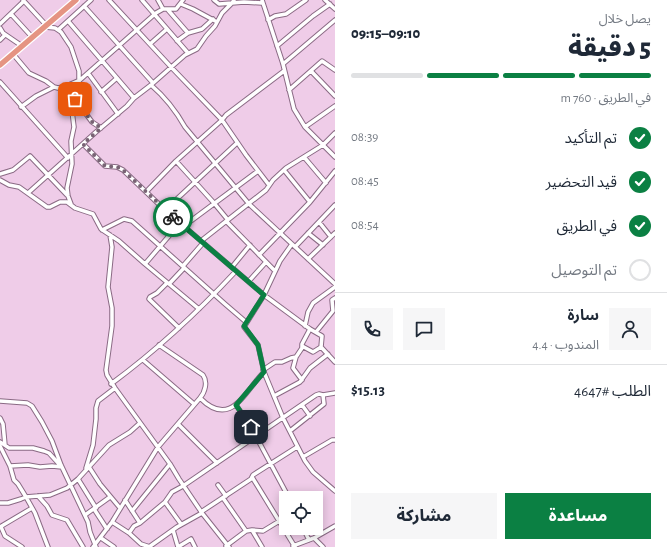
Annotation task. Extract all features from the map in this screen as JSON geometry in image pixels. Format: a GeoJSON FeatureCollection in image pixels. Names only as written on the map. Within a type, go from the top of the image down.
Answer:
{"type":"FeatureCollection","features":[{"type":"Feature","properties":{"kind":"highway"},"geometry":{"type":"LineString","coordinates":[[1,63],[76,0]]}},
{"type":"Feature","properties":{"kind":"street"},"geometry":{"type":"LineString","coordinates":[[0,24],[24,0],[45,26],[59,29],[71,47],[79,71],[80,80],[72,111],[74,127],[70,156],[72,164],[68,180],[68,196],[70,204]]}},
{"type":"Feature","properties":{"kind":"street"},"geometry":{"type":"LineString","coordinates":[[59,29],[91,0]]}},
{"type":"Feature","properties":{"kind":"street"},"geometry":{"type":"LineString","coordinates":[[109,0],[222,120],[237,143],[269,185]]}},
{"type":"Feature","properties":{"kind":"street"},"geometry":{"type":"LineString","coordinates":[[142,0],[188,53]]}},
{"type":"Feature","properties":{"kind":"street"},"geometry":{"type":"LineString","coordinates":[[158,0],[163,9]]}},
{"type":"Feature","properties":{"kind":"street"},"geometry":{"type":"LineString","coordinates":[[214,0],[219,4],[233,1],[262,1],[283,64],[294,109],[305,127],[335,157]]}},
{"type":"Feature","properties":{"kind":"street"},"geometry":{"type":"LineString","coordinates":[[268,20],[275,16],[286,14],[306,0]]}},
{"type":"Feature","properties":{"kind":"street"},"geometry":{"type":"LineString","coordinates":[[325,0],[335,9]]}},
{"type":"Feature","properties":{"kind":"street"},"geometry":{"type":"LineString","coordinates":[[28,193],[48,174],[128,106],[134,98],[188,53],[197,49],[218,22],[222,13],[233,1]]}},
{"type":"Feature","properties":{"kind":"street"},"geometry":{"type":"LineString","coordinates":[[13,54],[29,73],[58,88],[80,80],[154,15],[163,9],[176,9],[182,2],[218,22]]}},
{"type":"Feature","properties":{"kind":"street"},"geometry":{"type":"LineString","coordinates":[[277,46],[330,4]]}},
{"type":"Feature","properties":{"kind":"street"},"geometry":{"type":"LineString","coordinates":[[84,6],[152,84],[180,118],[197,142],[249,204],[335,285],[313,303],[308,310],[305,326]]}},
{"type":"Feature","properties":{"kind":"street"},"geometry":{"type":"LineString","coordinates":[[168,10],[188,33]]}},
{"type":"Feature","properties":{"kind":"street"},"geometry":{"type":"LineString","coordinates":[[11,14],[32,37]]}},
{"type":"Feature","properties":{"kind":"street"},"geometry":{"type":"LineString","coordinates":[[177,41],[188,33],[202,29],[213,19]]}},
{"type":"Feature","properties":{"kind":"street"},"geometry":{"type":"LineString","coordinates":[[68,20],[134,98]]}},
{"type":"Feature","properties":{"kind":"street"},"geometry":{"type":"LineString","coordinates":[[283,64],[335,20]]}},
{"type":"Feature","properties":{"kind":"street"},"geometry":{"type":"LineString","coordinates":[[0,28],[5,35],[22,46]]}},
{"type":"Feature","properties":{"kind":"street"},"geometry":{"type":"LineString","coordinates":[[150,44],[167,29]]}},
{"type":"Feature","properties":{"kind":"street"},"geometry":{"type":"LineString","coordinates":[[0,40],[5,35]]}},
{"type":"Feature","properties":{"kind":"street"},"geometry":{"type":"LineString","coordinates":[[289,90],[322,61],[335,70]]}},
{"type":"Feature","properties":{"kind":"street"},"geometry":{"type":"LineString","coordinates":[[146,192],[176,160],[229,113],[284,70]]}},
{"type":"Feature","properties":{"kind":"street"},"geometry":{"type":"LineString","coordinates":[[311,71],[335,96]]}},
{"type":"Feature","properties":{"kind":"street"},"geometry":{"type":"LineString","coordinates":[[88,73],[118,114]]}},
{"type":"Feature","properties":{"kind":"street"},"geometry":{"type":"LineString","coordinates":[[101,92],[117,78]]}},
{"type":"Feature","properties":{"kind":"street"},"geometry":{"type":"LineString","coordinates":[[0,82],[21,107],[70,156]]}},
{"type":"Feature","properties":{"kind":"street"},"geometry":{"type":"LineString","coordinates":[[21,107],[36,96],[54,87]]}},
{"type":"Feature","properties":{"kind":"street"},"geometry":{"type":"LineString","coordinates":[[75,99],[92,122],[101,128]]}},
{"type":"Feature","properties":{"kind":"street"},"geometry":{"type":"LineString","coordinates":[[305,127],[335,106]]}},
{"type":"Feature","properties":{"kind":"street"},"geometry":{"type":"LineString","coordinates":[[179,328],[149,299],[150,296],[157,293],[168,284],[184,267],[202,242],[227,220],[266,190],[284,170],[323,145],[335,134]]}},
{"type":"Feature","properties":{"kind":"street"},"geometry":{"type":"LineString","coordinates":[[165,210],[194,181],[237,143]]}},
{"type":"Feature","properties":{"kind":"street"},"geometry":{"type":"LineString","coordinates":[[83,144],[105,166],[117,167],[123,170],[165,210],[264,295],[310,330],[322,336],[321,347]]}},
{"type":"Feature","properties":{"kind":"street"},"geometry":{"type":"LineString","coordinates":[[0,174],[13,170],[30,156],[68,196]]}},
{"type":"Feature","properties":{"kind":"street"},"geometry":{"type":"LineString","coordinates":[[304,157],[326,183]]}},
{"type":"Feature","properties":{"kind":"street"},"geometry":{"type":"LineString","coordinates":[[176,160],[227,220],[259,255],[276,270]]}},
{"type":"Feature","properties":{"kind":"street"},"geometry":{"type":"LineString","coordinates":[[284,170],[310,202]]}},
{"type":"Feature","properties":{"kind":"street"},"geometry":{"type":"LineString","coordinates":[[184,226],[258,171]]}},
{"type":"Feature","properties":{"kind":"street"},"geometry":{"type":"LineString","coordinates":[[259,255],[310,202],[335,171]]}},
{"type":"Feature","properties":{"kind":"street"},"geometry":{"type":"LineString","coordinates":[[0,180],[9,185],[19,187],[49,208],[60,202],[70,204],[75,208],[94,214],[102,230],[119,241],[199,310]]}},
{"type":"Feature","properties":{"kind":"street"},"geometry":{"type":"LineString","coordinates":[[335,205],[282,257],[264,295],[244,326],[258,345],[263,371],[297,447],[313,472],[335,491]]}},
{"type":"Feature","properties":{"kind":"street"},"geometry":{"type":"LineString","coordinates":[[102,230],[120,221],[132,221],[246,322]]}},
{"type":"Feature","properties":{"kind":"street"},"geometry":{"type":"LineString","coordinates":[[319,222],[331,237]]}},
{"type":"Feature","properties":{"kind":"street"},"geometry":{"type":"LineString","coordinates":[[145,264],[180,223]]}},
{"type":"Feature","properties":{"kind":"street"},"geometry":{"type":"LineString","coordinates":[[308,233],[323,245]]}},
{"type":"Feature","properties":{"kind":"street"},"geometry":{"type":"LineString","coordinates":[[308,259],[335,233]]}},
{"type":"Feature","properties":{"kind":"street"},"geometry":{"type":"LineString","coordinates":[[110,235],[112,247],[108,287],[112,308],[112,326],[106,372],[111,384],[158,447],[201,512],[227,546],[246,532],[252,530],[262,531],[279,521],[252,477]]}},
{"type":"Feature","properties":{"kind":"street"},"geometry":{"type":"LineString","coordinates":[[232,267],[250,245]]}},
{"type":"Feature","properties":{"kind":"street"},"geometry":{"type":"LineString","coordinates":[[249,281],[266,262]]}},
{"type":"Feature","properties":{"kind":"street"},"geometry":{"type":"LineString","coordinates":[[111,384],[143,360],[199,310],[236,271]]}},
{"type":"Feature","properties":{"kind":"street"},"geometry":{"type":"LineString","coordinates":[[316,332],[333,311],[332,300],[335,298]]}},
{"type":"Feature","properties":{"kind":"street"},"geometry":{"type":"LineString","coordinates":[[302,380],[292,369],[296,356],[302,348],[310,330]]}},
{"type":"Feature","properties":{"kind":"street"},"geometry":{"type":"LineString","coordinates":[[95,546],[112,522],[158,447],[205,391],[205,377],[159,345]]}},
{"type":"Feature","properties":{"kind":"street"},"geometry":{"type":"LineString","coordinates":[[302,346],[313,352],[321,347]]}},
{"type":"Feature","properties":{"kind":"street"},"geometry":{"type":"LineString","coordinates":[[321,347],[335,362]]}},
{"type":"Feature","properties":{"kind":"street"},"geometry":{"type":"LineString","coordinates":[[274,396],[302,380],[310,368],[328,354]]}},
{"type":"Feature","properties":{"kind":"street"},"geometry":{"type":"LineString","coordinates":[[200,398],[213,409],[221,410],[236,405],[263,371],[275,362],[282,362],[296,356]]}},
{"type":"Feature","properties":{"kind":"street"},"geometry":{"type":"LineString","coordinates":[[143,360],[194,404]]}},
{"type":"Feature","properties":{"kind":"street"},"geometry":{"type":"LineString","coordinates":[[87,468],[93,445],[98,401],[115,388]]}},
{"type":"Feature","properties":{"kind":"street"},"geometry":{"type":"LineString","coordinates":[[129,533],[134,526],[140,523],[165,502],[172,492],[184,486],[316,395],[335,392]]}},
{"type":"Feature","properties":{"kind":"street"},"geometry":{"type":"LineString","coordinates":[[290,431],[325,404],[323,395]]}},
{"type":"Feature","properties":{"kind":"street"},"geometry":{"type":"LineString","coordinates":[[0,401],[27,403],[32,406],[52,441],[61,466],[85,515],[95,546]]}},
{"type":"Feature","properties":{"kind":"street"},"geometry":{"type":"LineString","coordinates":[[236,405],[256,436],[285,491]]}},
{"type":"Feature","properties":{"kind":"street"},"geometry":{"type":"LineString","coordinates":[[302,405],[310,416]]}},
{"type":"Feature","properties":{"kind":"street"},"geometry":{"type":"LineString","coordinates":[[0,418],[5,445]]}},
{"type":"Feature","properties":{"kind":"street"},"geometry":{"type":"LineString","coordinates":[[0,503],[8,503],[26,497],[50,495],[71,486],[109,445],[130,432],[140,423]]}},
{"type":"Feature","properties":{"kind":"street"},"geometry":{"type":"LineString","coordinates":[[178,424],[218,463]]}},
{"type":"Feature","properties":{"kind":"street"},"geometry":{"type":"LineString","coordinates":[[303,457],[332,440],[335,440]]}},
{"type":"Feature","properties":{"kind":"street"},"geometry":{"type":"LineString","coordinates":[[0,442],[9,448],[33,448],[44,451],[61,466]]}},
{"type":"Feature","properties":{"kind":"street"},"geometry":{"type":"LineString","coordinates":[[0,446],[10,466],[14,480],[18,484],[32,508],[48,547]]}},
{"type":"Feature","properties":{"kind":"street"},"geometry":{"type":"LineString","coordinates":[[112,522],[129,533],[141,544],[151,547],[181,524],[224,497],[297,447]]}},
{"type":"Feature","properties":{"kind":"street"},"geometry":{"type":"LineString","coordinates":[[132,511],[170,464]]}},
{"type":"Feature","properties":{"kind":"street"},"geometry":{"type":"LineString","coordinates":[[10,466],[61,466]]}},
{"type":"Feature","properties":{"kind":"street"},"geometry":{"type":"LineString","coordinates":[[87,468],[120,508]]}},
{"type":"Feature","properties":{"kind":"street"},"geometry":{"type":"LineString","coordinates":[[78,479],[107,529]]}},
{"type":"Feature","properties":{"kind":"street"},"geometry":{"type":"LineString","coordinates":[[218,485],[246,532]]}},
{"type":"Feature","properties":{"kind":"street"},"geometry":{"type":"LineString","coordinates":[[38,496],[52,515],[67,520],[82,547]]}},
{"type":"Feature","properties":{"kind":"street"},"geometry":{"type":"LineString","coordinates":[[85,515],[110,497]]}},
{"type":"Feature","properties":{"kind":"street"},"geometry":{"type":"LineString","coordinates":[[125,500],[140,523]]}},
{"type":"Feature","properties":{"kind":"street"},"geometry":{"type":"LineString","coordinates":[[165,502],[181,524]]}},
{"type":"Feature","properties":{"kind":"street"},"geometry":{"type":"LineString","coordinates":[[22,547],[5,536],[0,527],[32,508]]}},
{"type":"Feature","properties":{"kind":"street"},"geometry":{"type":"LineString","coordinates":[[287,535],[294,547],[335,526]]}},
{"type":"Feature","properties":{"kind":"street"},"geometry":{"type":"LineString","coordinates":[[173,530],[178,547],[191,539],[195,547]]}},
{"type":"Feature","properties":{"kind":"street"},"geometry":{"type":"LineString","coordinates":[[252,530],[262,547]]}},
{"type":"Feature","properties":{"kind":"street"},"geometry":{"type":"LineString","coordinates":[[306,535],[309,540]]}},
{"type":"Feature","properties":{"kind":"street"},"geometry":{"type":"LineString","coordinates":[[101,538],[114,547]]}},
{"type":"Feature","properties":{"kind":"street"},"geometry":{"type":"LineString","coordinates":[[314,538],[323,547]]}},
{"type":"Feature","properties":{"kind":"way so far"},"geometry":{"type":"LineString","coordinates":[[75,99],[92,122],[101,128],[83,144],[105,166],[117,167],[123,170],[173,217]]}},
{"type":"Feature","properties":{"kind":"route"},"geometry":{"type":"LineString","coordinates":[[173,217],[264,295],[244,326],[258,345],[264,372],[236,405],[251,427]]}}]}
